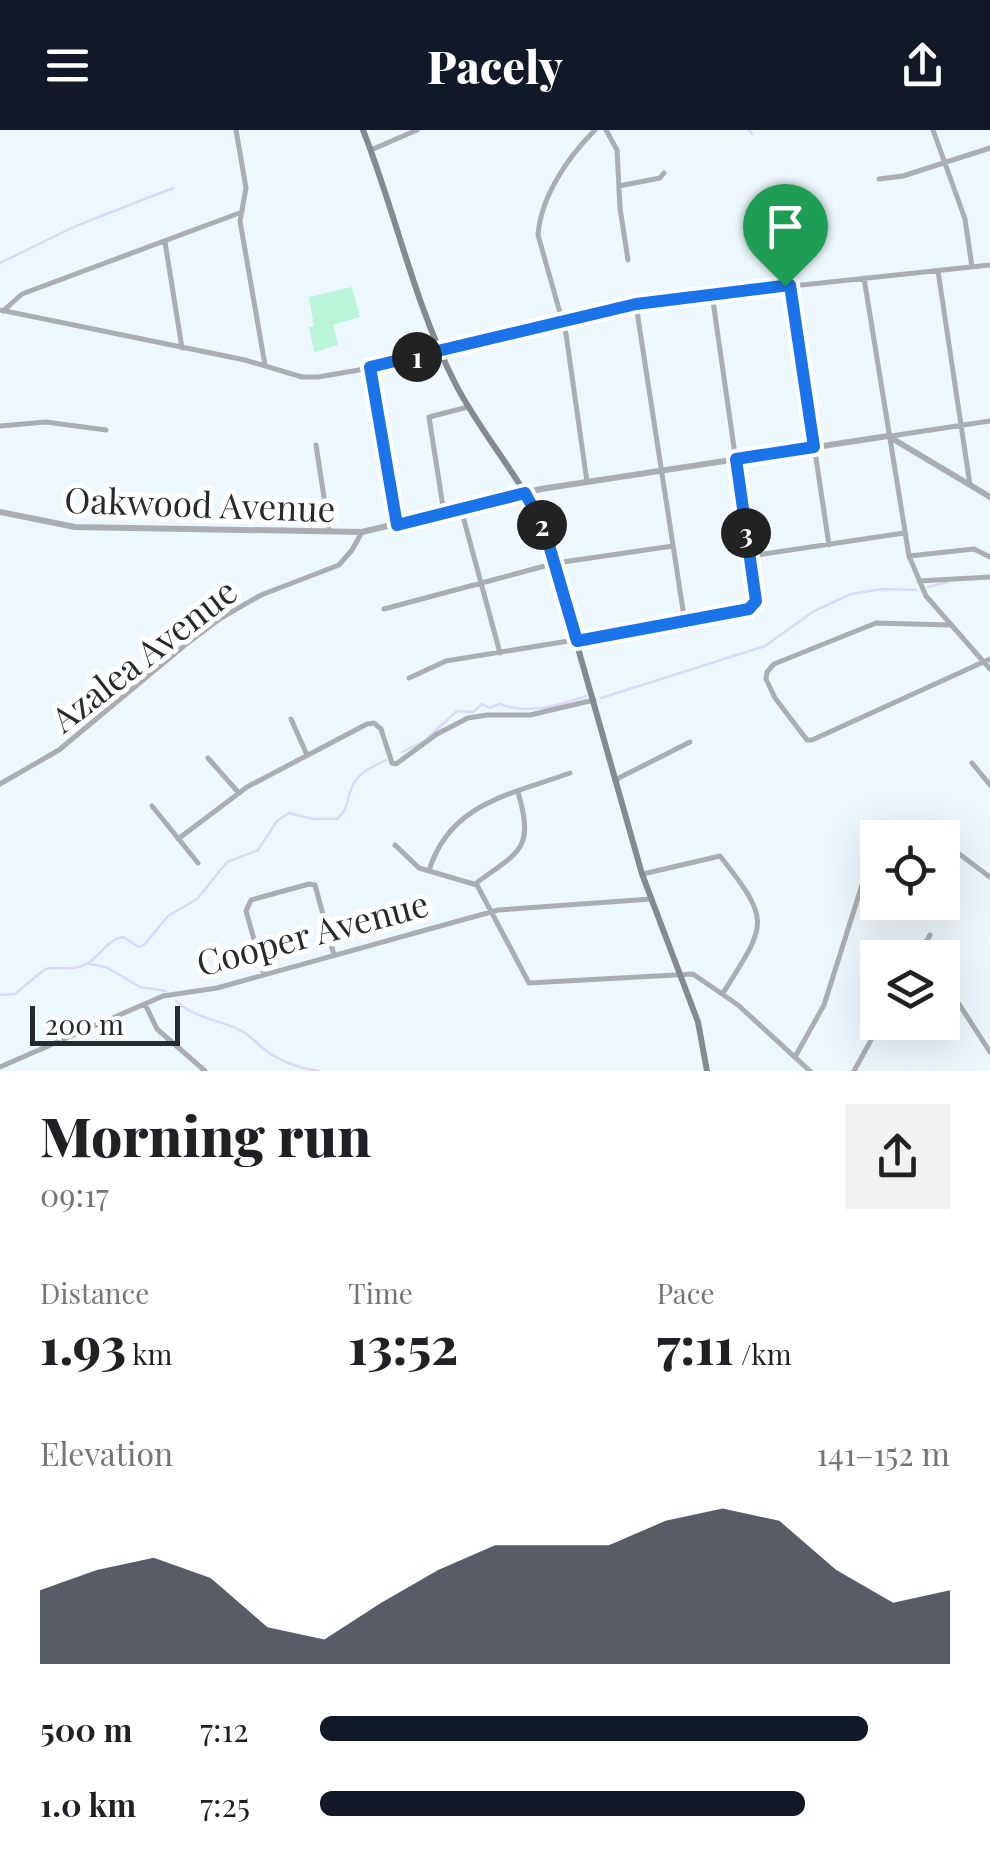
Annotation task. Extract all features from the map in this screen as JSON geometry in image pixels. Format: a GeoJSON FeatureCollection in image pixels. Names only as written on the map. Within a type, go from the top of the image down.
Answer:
{"type":"FeatureCollection","features":[{"type":"Feature","properties":{"kind":"main road"},"geometry":{"type":"LineString","coordinates":[[363,130],[440,351],[468,407],[544,528],[642,874],[698,1022],[707,1071]]}},
{"type":"Feature","properties":{"kind":"street"},"geometry":{"type":"LineString","coordinates":[[236,130],[246,188],[240,221],[265,365]]}},
{"type":"Feature","properties":{"kind":"street"},"geometry":{"type":"LineString","coordinates":[[371,150],[417,130]]}},
{"type":"Feature","properties":{"kind":"street"},"geometry":{"type":"LineString","coordinates":[[587,482],[563,321],[538,229],[568,161],[595,130]]}},
{"type":"Feature","properties":{"kind":"street"},"geometry":{"type":"LineString","coordinates":[[606,130],[617,150],[628,260]]}},
{"type":"Feature","properties":{"kind":"street"},"geometry":{"type":"LineString","coordinates":[[933,130],[966,219],[972,267]]}},
{"type":"Feature","properties":{"kind":"street"},"geometry":{"type":"LineString","coordinates":[[878,179],[903,176],[990,148]]}},
{"type":"Feature","properties":{"kind":"street"},"geometry":{"type":"LineString","coordinates":[[619,186],[660,178],[664,173]]}},
{"type":"Feature","properties":{"kind":"street"},"geometry":{"type":"LineString","coordinates":[[2,311],[22,294],[242,212]]}},
{"type":"Feature","properties":{"kind":"street"},"geometry":{"type":"LineString","coordinates":[[164,241],[182,348]]}},
{"type":"Feature","properties":{"kind":"street"},"geometry":{"type":"LineString","coordinates":[[2,311],[265,365],[302,377],[370,367],[636,304],[990,265]]}},
{"type":"Feature","properties":{"kind":"street"},"geometry":{"type":"LineString","coordinates":[[938,270],[970,486]]}},
{"type":"Feature","properties":{"kind":"street"},"geometry":{"type":"LineString","coordinates":[[864,278],[908,556],[918,582],[948,625],[987,660],[990,669]]}},
{"type":"Feature","properties":{"kind":"street"},"geometry":{"type":"LineString","coordinates":[[790,285],[829,544]]}},
{"type":"Feature","properties":{"kind":"street"},"geometry":{"type":"LineString","coordinates":[[409,678],[446,661],[685,623],[749,609],[756,601],[712,294]]}},
{"type":"Feature","properties":{"kind":"street"},"geometry":{"type":"LineString","coordinates":[[636,304],[685,623]]}},
{"type":"Feature","properties":{"kind":"street"},"geometry":{"type":"LineString","coordinates":[[370,367],[397,525]]}},
{"type":"Feature","properties":{"kind":"street"},"geometry":{"type":"LineString","coordinates":[[444,513],[429,417],[468,407]]}},
{"type":"Feature","properties":{"kind":"street","name":"Oakwood Avenue"},"geometry":{"type":"LineString","coordinates":[[0,512],[74,527],[362,532],[587,482],[990,421]]}},
{"type":"Feature","properties":{"kind":"street"},"geometry":{"type":"LineString","coordinates":[[0,426],[46,422],[106,430]]}},
{"type":"Feature","properties":{"kind":"street"},"geometry":{"type":"LineString","coordinates":[[888,436],[990,497]]}},
{"type":"Feature","properties":{"kind":"street"},"geometry":{"type":"LineString","coordinates":[[316,445],[329,533]]}},
{"type":"Feature","properties":{"kind":"street"},"geometry":{"type":"LineString","coordinates":[[461,509],[500,653]]}},
{"type":"Feature","properties":{"kind":"street","name":"Azalea Avenue"},"geometry":{"type":"LineString","coordinates":[[0,784],[59,750],[185,644],[222,618],[261,596],[339,565],[362,532]]}},
{"type":"Feature","properties":{"kind":"street"},"geometry":{"type":"LineString","coordinates":[[750,556],[904,532]]}},
{"type":"Feature","properties":{"kind":"street"},"geometry":{"type":"LineString","coordinates":[[384,609],[556,563],[673,546]]}},
{"type":"Feature","properties":{"kind":"street"},"geometry":{"type":"LineString","coordinates":[[908,556],[974,550],[990,557]]}},
{"type":"Feature","properties":{"kind":"street"},"geometry":{"type":"LineString","coordinates":[[918,582],[990,578]]}},
{"type":"Feature","properties":{"kind":"street"},"geometry":{"type":"LineString","coordinates":[[948,625],[863,626],[774,664],[767,672],[769,688],[807,740],[987,660]]}},
{"type":"Feature","properties":{"kind":"street"},"geometry":{"type":"LineString","coordinates":[[178,839],[238,792],[360,727],[374,723],[381,729],[392,763],[396,764],[437,734],[468,718],[487,714],[530,715],[594,700]]}},
{"type":"Feature","properties":{"kind":"street"},"geometry":{"type":"LineString","coordinates":[[291,719],[308,755]]}},
{"type":"Feature","properties":{"kind":"street"},"geometry":{"type":"LineString","coordinates":[[616,780],[690,742]]}},
{"type":"Feature","properties":{"kind":"street"},"geometry":{"type":"LineString","coordinates":[[208,758],[238,792]]}},
{"type":"Feature","properties":{"kind":"street"},"geometry":{"type":"LineString","coordinates":[[972,764],[990,785]]}},
{"type":"Feature","properties":{"kind":"street"},"geometry":{"type":"LineString","coordinates":[[429,870],[444,835],[463,816],[570,773]]}},
{"type":"Feature","properties":{"kind":"street"},"geometry":{"type":"LineString","coordinates":[[475,884],[522,845],[527,833],[518,792]]}},
{"type":"Feature","properties":{"kind":"street"},"geometry":{"type":"LineString","coordinates":[[152,806],[198,863]]}},
{"type":"Feature","properties":{"kind":"street"},"geometry":{"type":"LineString","coordinates":[[395,845],[420,868],[475,884],[529,983],[693,974],[723,992],[810,1071]]}},
{"type":"Feature","properties":{"kind":"street"},"geometry":{"type":"LineString","coordinates":[[960,854],[990,877]]}},
{"type":"Feature","properties":{"kind":"street"},"geometry":{"type":"LineString","coordinates":[[642,874],[720,856],[752,898],[759,920],[754,939],[723,992]]}},
{"type":"Feature","properties":{"kind":"street"},"geometry":{"type":"LineString","coordinates":[[264,975],[246,911],[251,900],[315,885],[334,955]]}},
{"type":"Feature","properties":{"kind":"street"},"geometry":{"type":"LineString","coordinates":[[794,1057],[824,1005],[860,894]]}},
{"type":"Feature","properties":{"kind":"street","name":"Cooper Avenue"},"geometry":{"type":"LineString","coordinates":[[3,1068],[177,992],[217,988],[493,911],[651,899]]}},
{"type":"Feature","properties":{"kind":"street"},"geometry":{"type":"LineString","coordinates":[[927,940],[930,935]]}},
{"type":"Feature","properties":{"kind":"street"},"geometry":{"type":"LineString","coordinates":[[146,1004],[156,1028],[206,1071]]}},
{"type":"Feature","properties":{"kind":"street"},"geometry":{"type":"LineString","coordinates":[[960,1007],[990,1052]]}},
{"type":"Feature","properties":{"kind":"street"},"geometry":{"type":"LineString","coordinates":[[854,1071],[871,1040]]}},
{"type":"Feature","properties":{"kind":"green space"},"geometry":{"type":"Polygon","coordinates":[[[352,287],[360,317],[333,325],[338,345],[314,352],[309,297],[352,287]]]}},
{"type":"Feature","properties":{"kind":"waterway"},"geometry":{"type":"LineString","coordinates":[[749,130],[752,134]]}},
{"type":"Feature","properties":{"kind":"waterway"},"geometry":{"type":"LineString","coordinates":[[0,263],[76,226],[173,188]]}},
{"type":"Feature","properties":{"kind":"waterway"},"geometry":{"type":"LineString","coordinates":[[928,587],[948,582]]}},
{"type":"Feature","properties":{"kind":"waterway"},"geometry":{"type":"LineString","coordinates":[[601,698],[765,646],[814,611],[851,594],[882,589],[916,590]]}},
{"type":"Feature","properties":{"kind":"waterway"},"geometry":{"type":"LineString","coordinates":[[402,752],[424,741],[457,711],[473,712],[482,704],[490,708],[500,704],[521,709],[543,708],[586,696]]}},
{"type":"Feature","properties":{"kind":"waterway"},"geometry":{"type":"LineString","coordinates":[[0,995],[15,994],[45,969],[83,966],[117,939],[123,937],[139,947],[145,944],[168,916],[197,899],[227,862],[258,850],[277,821],[289,813],[337,819],[358,777],[386,760]]}},
{"type":"Feature","properties":{"kind":"waterway"},"geometry":{"type":"LineString","coordinates":[[89,964],[106,967],[140,987],[166,991]]}},
{"type":"Feature","properties":{"kind":"waterway"},"geometry":{"type":"LineString","coordinates":[[176,1001],[191,1012],[242,1031],[281,1060],[319,1071]]}},
{"type":"Feature","properties":{"kind":"route"},"geometry":{"type":"LineString","coordinates":[[790,285],[814,447],[736,459],[756,601],[749,609],[577,641],[544,528],[525,493],[397,525],[370,367],[636,304],[785,286],[790,285]]}}]}
